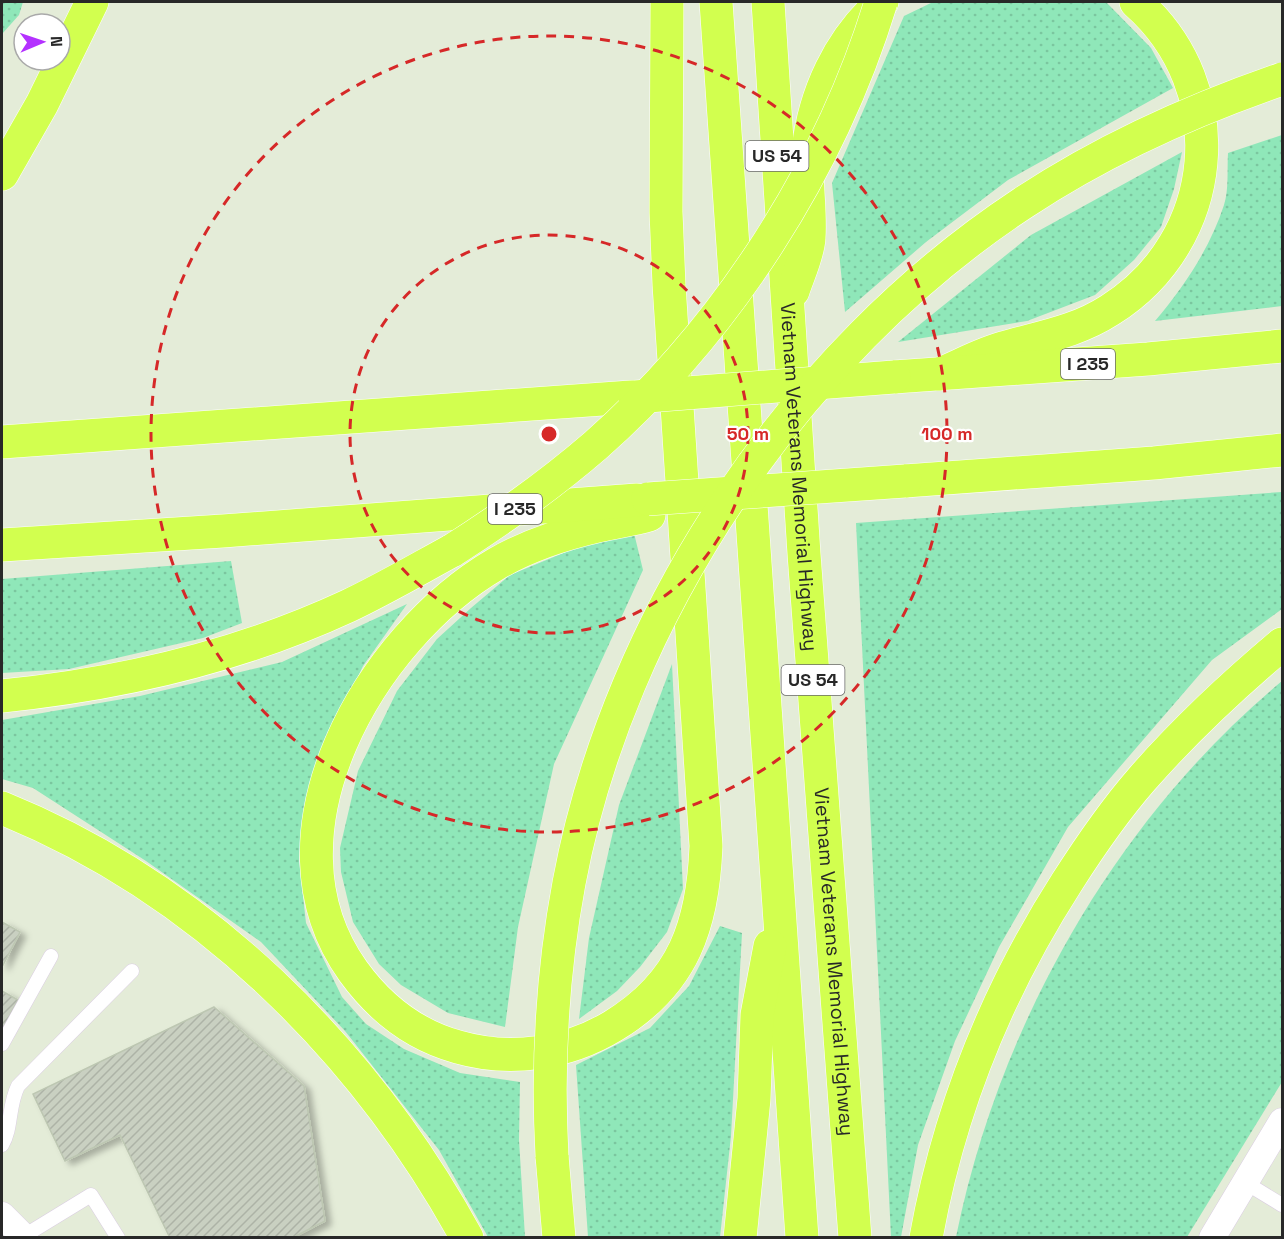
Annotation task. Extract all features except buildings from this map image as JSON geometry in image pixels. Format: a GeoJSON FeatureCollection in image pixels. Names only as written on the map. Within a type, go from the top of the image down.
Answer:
{"type":"FeatureCollection","features":[{"type":"Feature","properties":{"kind":"highway"},"geometry":{"type":"LineString","coordinates":[[2,174],[42,104],[92,2]]}},
{"type":"Feature","properties":{"kind":"highway"},"geometry":{"type":"LineString","coordinates":[[648,507],[528,549],[472,579],[422,621],[401,644],[380,671],[343,738],[328,779],[321,811],[317,848],[324,909],[335,941],[364,986],[386,1008],[427,1036],[470,1051],[497,1055],[536,1053],[572,1045],[598,1035],[628,1017],[658,989],[679,960],[700,911],[706,846],[669,274],[668,2]]}},
{"type":"Feature","properties":{"kind":"highway","name":"US 54"},"geometry":{"type":"LineString","coordinates":[[716,2],[802,1238]]}},
{"type":"Feature","properties":{"kind":"highway","name":"Vietnam Veterans Memorial Highway"},"geometry":{"type":"LineString","coordinates":[[768,2],[787,310],[855,1238]]}},
{"type":"Feature","properties":{"kind":"highway"},"geometry":{"type":"LineString","coordinates":[[787,310],[809,240],[808,152],[815,113],[829,71],[848,39],[881,2]]}},
{"type":"Feature","properties":{"kind":"highway"},"geometry":{"type":"LineString","coordinates":[[2,696],[106,683],[176,668],[287,632],[349,606],[453,550],[498,521],[566,470],[657,384],[724,305],[758,257],[788,211],[822,147],[872,32],[881,2]]}},
{"type":"Feature","properties":{"kind":"highway"},"geometry":{"type":"LineString","coordinates":[[940,374],[1002,348],[1064,333],[1110,310],[1133,294],[1151,276],[1169,255],[1184,228],[1193,205],[1201,165],[1198,104],[1179,55],[1164,31],[1136,2]]}},
{"type":"Feature","properties":{"kind":"highway"},"geometry":{"type":"LineString","coordinates":[[559,1238],[549,1084],[555,980],[570,880],[597,776],[629,689],[668,602],[719,515],[767,445],[840,359],[921,279],[1022,204],[1100,158],[1179,119],[1282,79]]}},
{"type":"Feature","properties":{"kind":"highway","name":"I 235"},"geometry":{"type":"LineString","coordinates":[[2,442],[1148,359],[1282,346]]}},
{"type":"Feature","properties":{"kind":"highway","name":"I 235"},"geometry":{"type":"LineString","coordinates":[[2,545],[382,520],[648,507],[695,495],[1154,463],[1282,450]]}},
{"type":"Feature","properties":{"kind":"highway"},"geometry":{"type":"LineString","coordinates":[[926,1238],[935,1185],[956,1109],[986,1031],[1035,932],[1095,838],[1140,781],[1196,721],[1282,644]]}},
{"type":"Feature","properties":{"kind":"highway"},"geometry":{"type":"LineString","coordinates":[[2,808],[84,849],[141,883],[227,945],[298,1008],[362,1079],[417,1153],[467,1238]]}},
{"type":"Feature","properties":{"kind":"highway"},"geometry":{"type":"LineString","coordinates":[[740,1238],[754,1099],[757,1015],[778,900]]}},
{"type":"Feature","properties":{"kind":"street"},"geometry":{"type":"LineString","coordinates":[[1212,1238],[1282,1121]]}},
{"type":"Feature","properties":{"kind":"street"},"geometry":{"type":"LineString","coordinates":[[2,1215],[24,1237]]}},
{"type":"Feature","properties":{"kind":"lane"},"geometry":{"type":"LineString","coordinates":[[2,1044],[51,956]]}},
{"type":"Feature","properties":{"kind":"lane"},"geometry":{"type":"LineString","coordinates":[[2,1145],[6,1138],[10,1101],[18,1086],[132,971]]}},
{"type":"Feature","properties":{"kind":"lane"},"geometry":{"type":"LineString","coordinates":[[1246,1183],[1282,1205]]}},
{"type":"Feature","properties":{"kind":"lane"},"geometry":{"type":"LineString","coordinates":[[24,1237],[91,1195],[118,1238]]}},
{"type":"Feature","properties":{"kind":"green space"},"geometry":{"type":"Polygon","coordinates":[[[2,2],[23,2],[20,12],[12,12],[12,23],[2,34],[2,2]]]}},
{"type":"Feature","properties":{"kind":"green space"},"geometry":{"type":"Polygon","coordinates":[[[933,2],[1106,2],[1151,48],[1173,88],[1008,180],[926,242],[845,312],[832,183],[904,16],[933,2]]]}},
{"type":"Feature","properties":{"kind":"green space"},"geometry":{"type":"Polygon","coordinates":[[[1282,135],[1282,306],[1155,321],[1176,295],[1204,252],[1218,221],[1227,193],[1228,153],[1282,135]]]}},
{"type":"Feature","properties":{"kind":"green space"},"geometry":{"type":"Polygon","coordinates":[[[1182,152],[1174,189],[1161,227],[1134,260],[1095,295],[1027,321],[898,342],[1031,235],[1182,152]]]}},
{"type":"Feature","properties":{"kind":"green space"},"geometry":{"type":"Polygon","coordinates":[[[1282,492],[1282,609],[1212,660],[1068,827],[999,947],[955,1041],[918,1145],[901,1237],[891,1237],[856,523],[1282,492]]]}},
{"type":"Feature","properties":{"kind":"green space"},"geometry":{"type":"Polygon","coordinates":[[[633,529],[643,570],[554,764],[518,927],[505,1027],[448,1013],[401,985],[379,964],[353,922],[341,872],[340,848],[358,771],[397,691],[437,639],[471,608],[510,575],[578,547],[633,529]]]}},
{"type":"Feature","properties":{"kind":"green space"},"geometry":{"type":"Polygon","coordinates":[[[231,561],[242,623],[203,638],[69,669],[2,673],[2,579],[231,561]]]}},
{"type":"Feature","properties":{"kind":"green space"},"geometry":{"type":"Polygon","coordinates":[[[407,604],[363,666],[317,762],[301,833],[299,860],[306,923],[342,997],[366,1024],[404,1049],[460,1073],[520,1082],[519,1140],[525,1237],[488,1237],[439,1150],[345,1031],[261,942],[146,861],[33,788],[2,779],[2,720],[140,696],[282,662],[407,604]]]}},
{"type":"Feature","properties":{"kind":"green space"},"geometry":{"type":"Polygon","coordinates":[[[672,664],[683,889],[667,932],[640,967],[617,991],[579,1019],[589,938],[619,805],[672,664]]]}},
{"type":"Feature","properties":{"kind":"green space"},"geometry":{"type":"Polygon","coordinates":[[[1282,681],[1282,1082],[1187,1237],[956,1237],[976,1158],[1002,1080],[1034,1005],[1073,932],[1117,862],[1167,797],[1222,736],[1282,681]]]}},
{"type":"Feature","properties":{"kind":"green space"},"geometry":{"type":"Polygon","coordinates":[[[720,926],[742,933],[731,1136],[720,1237],[588,1237],[576,1065],[650,1028],[689,986],[720,926]]]}}]}
